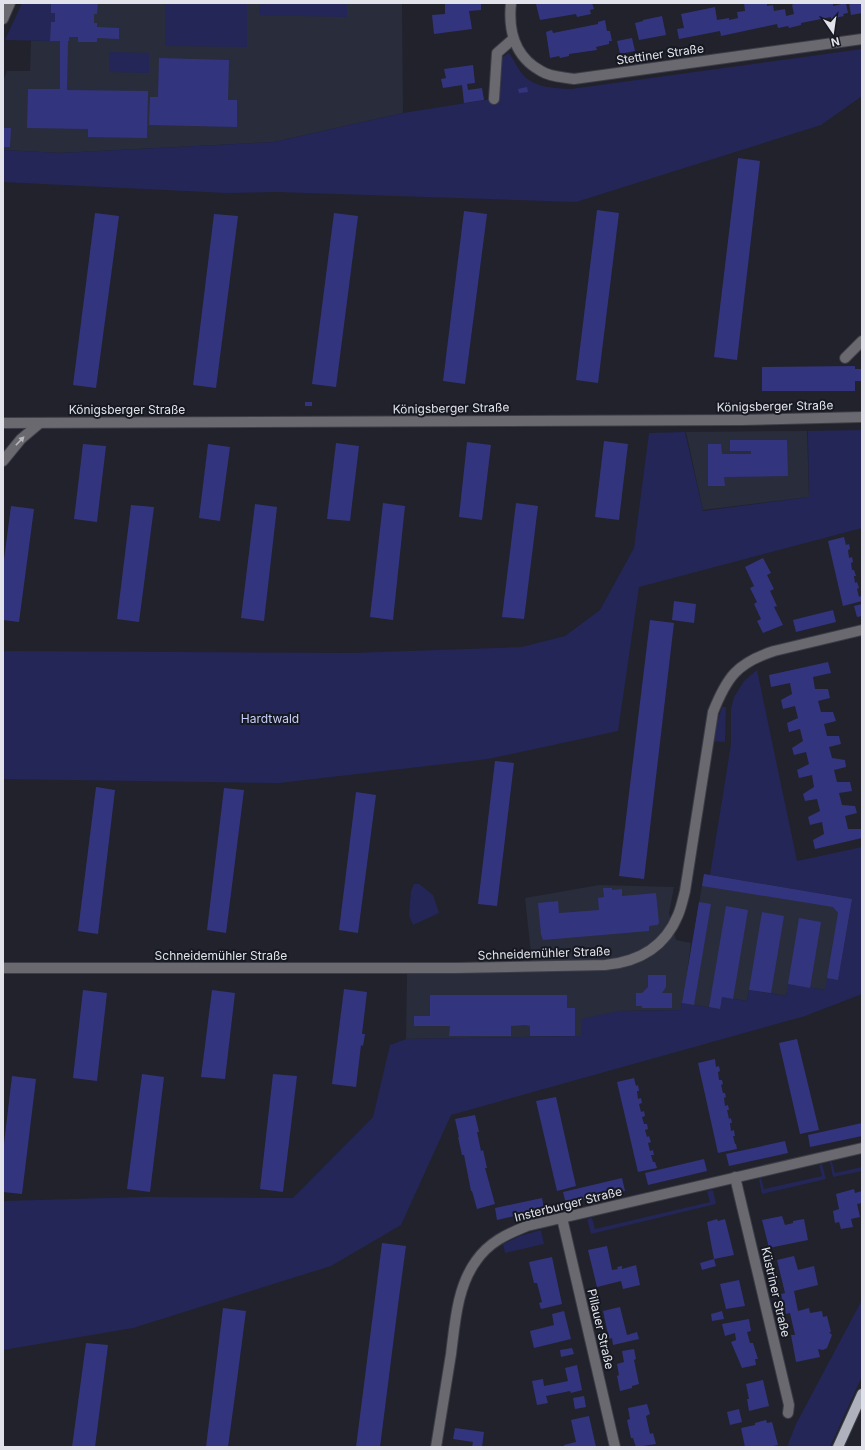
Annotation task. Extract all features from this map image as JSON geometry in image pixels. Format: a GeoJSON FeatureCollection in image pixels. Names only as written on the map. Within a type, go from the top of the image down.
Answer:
{"type":"FeatureCollection","features":[{"type":"Feature","properties":{"kind":"main road"},"geometry":{"type":"LineString","coordinates":[[838,1447],[862,1394]]}},
{"type":"Feature","properties":{"kind":"street"},"geometry":{"type":"LineString","coordinates":[[3,19],[10,3]]}},
{"type":"Feature","properties":{"kind":"street","name":"Stettiner Straße"},"geometry":{"type":"LineString","coordinates":[[511,3],[510,26],[513,39],[517,49],[527,62],[542,72],[556,77],[574,79],[862,39]]}},
{"type":"Feature","properties":{"kind":"street"},"geometry":{"type":"LineString","coordinates":[[494,99],[497,53],[513,39]]}},
{"type":"Feature","properties":{"kind":"street"},"geometry":{"type":"LineString","coordinates":[[845,358],[862,341]]}},
{"type":"Feature","properties":{"kind":"street","name":"Königsberger Straße"},"geometry":{"type":"LineString","coordinates":[[3,423],[741,420],[862,417]]}},
{"type":"Feature","properties":{"kind":"street"},"geometry":{"type":"LineString","coordinates":[[3,460],[21,439],[40,423]]}},
{"type":"Feature","properties":{"kind":"street","name":"Schneidemühler Straße"},"geometry":{"type":"LineString","coordinates":[[3,968],[464,968],[599,965],[622,963],[634,959],[645,954],[664,938],[675,922],[679,913],[685,891],[713,712],[718,698],[732,674],[761,655],[862,630]]}},
{"type":"Feature","properties":{"kind":"street","name":"Insterburger Straße"},"geometry":{"type":"LineString","coordinates":[[436,1447],[457,1310],[464,1282],[475,1261],[489,1246],[503,1236],[528,1226],[862,1148]]}},
{"type":"Feature","properties":{"kind":"street","name":"Küstriner Straße"},"geometry":{"type":"LineString","coordinates":[[735,1177],[789,1405],[788,1414]]}},
{"type":"Feature","properties":{"kind":"street","name":"Pillauer Straße"},"geometry":{"type":"LineString","coordinates":[[562,1218],[615,1447]]}},
{"type":"Feature","properties":{"kind":"shaded area"},"geometry":{"type":"Polygon","coordinates":[[[51,3],[402,3],[403,113],[274,142],[60,153],[3,150],[3,81],[7,71],[30,71],[31,41],[50,41],[51,3]]]}},
{"type":"Feature","properties":{"kind":"shaded area"},"geometry":{"type":"Polygon","coordinates":[[[807,431],[809,497],[703,510],[686,432],[807,431]]]}},
{"type":"Feature","properties":{"kind":"shaded area"},"geometry":{"type":"Polygon","coordinates":[[[704,874],[852,899],[838,980],[825,990],[789,984],[786,996],[749,990],[747,1001],[722,997],[720,1009],[682,1003],[681,1010],[619,1011],[581,1036],[406,1039],[407,974],[533,972],[525,898],[599,885],[674,887],[669,913],[676,940],[691,943],[686,981],[704,874]]]}},
{"type":"Feature","properties":{"kind":"green space"},"geometry":{"type":"Polygon","coordinates":[[[22,3],[51,3],[51,13],[55,13],[55,22],[51,23],[50,41],[5,40],[22,3]]]}},
{"type":"Feature","properties":{"kind":"green space"},"geometry":{"type":"Polygon","coordinates":[[[165,3],[247,3],[247,47],[165,46],[165,3]]]}},
{"type":"Feature","properties":{"kind":"green space"},"geometry":{"type":"Polygon","coordinates":[[[259,3],[347,3],[347,17],[259,15],[259,3]]]}},
{"type":"Feature","properties":{"kind":"green space"},"geometry":{"type":"Polygon","coordinates":[[[862,49],[862,96],[821,125],[576,202],[277,192],[226,193],[3,182],[3,150],[60,153],[274,142],[403,113],[498,98],[501,58],[509,53],[523,75],[533,83],[571,89],[862,49]]]}},
{"type":"Feature","properties":{"kind":"green space"},"geometry":{"type":"Polygon","coordinates":[[[109,52],[149,53],[149,73],[109,72],[109,52]]]}},
{"type":"Feature","properties":{"kind":"green space","name":"Hardtwald"},"geometry":{"type":"Polygon","coordinates":[[[862,430],[862,528],[639,587],[618,731],[488,759],[279,783],[3,779],[3,651],[353,653],[522,647],[565,636],[600,610],[634,548],[649,433],[685,432],[703,511],[809,497],[808,431],[862,430]]]}},
{"type":"Feature","properties":{"kind":"green space"},"geometry":{"type":"Polygon","coordinates":[[[757,670],[797,861],[862,847],[862,994],[805,1016],[451,1115],[401,1225],[331,1266],[133,1328],[3,1350],[3,1201],[143,1197],[293,1198],[373,1117],[390,1045],[406,1039],[581,1036],[581,1019],[619,1011],[681,1010],[682,1003],[720,1009],[722,997],[747,1001],[749,990],[786,996],[788,984],[825,990],[827,978],[838,980],[852,899],[710,875],[731,744],[731,709],[734,697],[744,681],[757,670]]]}},
{"type":"Feature","properties":{"kind":"green space"},"geometry":{"type":"Polygon","coordinates":[[[722,707],[726,707],[725,742],[711,741],[722,707]]]}},
{"type":"Feature","properties":{"kind":"green space"},"geometry":{"type":"Polygon","coordinates":[[[414,884],[419,884],[433,895],[439,913],[413,925],[409,915],[411,891],[414,884]]]}},
{"type":"Feature","properties":{"kind":"green space"},"geometry":{"type":"Polygon","coordinates":[[[830,1162],[832,1162],[835,1173],[862,1167],[862,1171],[833,1177],[830,1162]]]}},
{"type":"Feature","properties":{"kind":"green space"},"geometry":{"type":"Polygon","coordinates":[[[822,1164],[826,1179],[762,1194],[759,1179],[761,1178],[764,1189],[822,1176],[819,1165],[822,1164]]]}},
{"type":"Feature","properties":{"kind":"green space"},"geometry":{"type":"Polygon","coordinates":[[[713,1190],[716,1204],[591,1234],[587,1219],[592,1218],[595,1229],[710,1202],[707,1191],[713,1190]]]}},
{"type":"Feature","properties":{"kind":"green space"},"geometry":{"type":"Polygon","coordinates":[[[541,1230],[544,1244],[505,1253],[503,1244],[520,1236],[541,1230]]]}},
{"type":"Feature","properties":{"kind":"green space"},"geometry":{"type":"Polygon","coordinates":[[[862,1300],[862,1376],[830,1447],[787,1447],[796,1424],[862,1300]]]}},
{"type":"Feature","properties":{"kind":"building"},"geometry":{"type":"Polygon","coordinates":[[[51,3],[98,3],[97,14],[94,14],[94,23],[97,23],[97,27],[119,28],[119,39],[97,38],[97,42],[78,42],[78,37],[69,37],[67,90],[148,91],[147,138],[88,137],[88,129],[27,128],[28,89],[60,89],[60,41],[50,41],[51,22],[55,22],[55,13],[51,13],[51,3]]]}},
{"type":"Feature","properties":{"kind":"building"},"geometry":{"type":"Polygon","coordinates":[[[481,3],[481,10],[469,11],[472,29],[434,34],[432,15],[445,14],[445,4],[481,3]]]}},
{"type":"Feature","properties":{"kind":"building"},"geometry":{"type":"Polygon","coordinates":[[[592,3],[594,9],[590,10],[591,14],[577,17],[576,14],[540,20],[536,4],[592,3]]]}},
{"type":"Feature","properties":{"kind":"building"},"geometry":{"type":"Polygon","coordinates":[[[744,3],[767,3],[767,6],[773,5],[774,11],[785,9],[786,16],[794,14],[792,5],[795,3],[833,3],[833,6],[846,3],[848,13],[843,14],[844,16],[801,23],[801,25],[789,28],[788,26],[778,28],[777,24],[721,36],[720,31],[679,39],[677,29],[684,28],[681,14],[715,7],[717,20],[729,18],[729,20],[738,18],[737,12],[745,11],[744,3]]]}},
{"type":"Feature","properties":{"kind":"building"},"geometry":{"type":"Polygon","coordinates":[[[849,3],[862,3],[862,13],[851,15],[849,3]]]}},
{"type":"Feature","properties":{"kind":"building"},"geometry":{"type":"Polygon","coordinates":[[[662,16],[666,35],[639,40],[635,23],[662,16]]]}},
{"type":"Feature","properties":{"kind":"building"},"geometry":{"type":"Polygon","coordinates":[[[605,20],[607,31],[610,31],[612,41],[609,41],[609,44],[596,47],[597,50],[569,54],[569,56],[560,58],[559,56],[550,58],[546,32],[552,30],[553,33],[598,24],[598,22],[605,20]]]}},
{"type":"Feature","properties":{"kind":"building"},"geometry":{"type":"Polygon","coordinates":[[[632,38],[635,51],[620,54],[617,41],[632,38]]]}},
{"type":"Feature","properties":{"kind":"building"},"geometry":{"type":"Polygon","coordinates":[[[159,58],[229,60],[228,100],[237,100],[237,127],[149,125],[150,97],[158,97],[159,58]]]}},
{"type":"Feature","properties":{"kind":"building"},"geometry":{"type":"Polygon","coordinates":[[[473,65],[475,83],[467,84],[468,90],[482,88],[484,100],[464,103],[462,85],[443,88],[441,79],[446,78],[444,69],[473,65]]]}},
{"type":"Feature","properties":{"kind":"building"},"geometry":{"type":"Polygon","coordinates":[[[527,87],[528,92],[519,93],[518,89],[527,87]]]}},
{"type":"Feature","properties":{"kind":"building"},"geometry":{"type":"Polygon","coordinates":[[[3,128],[11,128],[10,147],[3,147],[3,128]]]}},
{"type":"Feature","properties":{"kind":"building"},"geometry":{"type":"Polygon","coordinates":[[[738,158],[760,161],[737,360],[714,357],[738,158]]]}},
{"type":"Feature","properties":{"kind":"building"},"geometry":{"type":"Polygon","coordinates":[[[597,210],[619,213],[598,383],[576,380],[597,210]]]}},
{"type":"Feature","properties":{"kind":"building"},"geometry":{"type":"Polygon","coordinates":[[[464,211],[487,214],[465,384],[443,381],[464,211]]]}},
{"type":"Feature","properties":{"kind":"building"},"geometry":{"type":"Polygon","coordinates":[[[95,213],[119,216],[96,388],[73,385],[95,213]]]}},
{"type":"Feature","properties":{"kind":"building"},"geometry":{"type":"Polygon","coordinates":[[[334,213],[358,216],[336,387],[312,384],[334,213]]]}},
{"type":"Feature","properties":{"kind":"building"},"geometry":{"type":"Polygon","coordinates":[[[214,214],[238,216],[216,388],[193,385],[214,214]]]}},
{"type":"Feature","properties":{"kind":"building"},"geometry":{"type":"Polygon","coordinates":[[[855,366],[855,369],[862,369],[862,381],[855,381],[855,391],[762,391],[762,367],[855,366]]]}},
{"type":"Feature","properties":{"kind":"building"},"geometry":{"type":"Polygon","coordinates":[[[305,402],[312,402],[312,406],[305,406],[305,402]]]}},
{"type":"Feature","properties":{"kind":"building"},"geometry":{"type":"Polygon","coordinates":[[[730,440],[787,440],[788,476],[724,477],[725,486],[708,486],[708,444],[721,444],[722,454],[751,454],[751,451],[730,451],[730,440]]]}},
{"type":"Feature","properties":{"kind":"building"},"geometry":{"type":"Polygon","coordinates":[[[604,441],[628,444],[619,520],[595,517],[604,441]]]}},
{"type":"Feature","properties":{"kind":"building"},"geometry":{"type":"Polygon","coordinates":[[[467,442],[491,445],[482,520],[459,517],[467,442]]]}},
{"type":"Feature","properties":{"kind":"building"},"geometry":{"type":"Polygon","coordinates":[[[336,443],[359,446],[350,521],[327,519],[336,443]]]}},
{"type":"Feature","properties":{"kind":"building"},"geometry":{"type":"Polygon","coordinates":[[[83,444],[106,446],[97,522],[74,519],[83,444]]]}},
{"type":"Feature","properties":{"kind":"building"},"geometry":{"type":"Polygon","coordinates":[[[208,444],[230,447],[220,521],[199,518],[208,444]]]}},
{"type":"Feature","properties":{"kind":"building"},"geometry":{"type":"Polygon","coordinates":[[[383,503],[405,506],[393,620],[370,617],[383,503]]]}},
{"type":"Feature","properties":{"kind":"building"},"geometry":{"type":"Polygon","coordinates":[[[516,503],[538,506],[524,619],[502,617],[516,503]]]}},
{"type":"Feature","properties":{"kind":"building"},"geometry":{"type":"Polygon","coordinates":[[[255,504],[277,507],[264,621],[241,618],[255,504]]]}},
{"type":"Feature","properties":{"kind":"building"},"geometry":{"type":"Polygon","coordinates":[[[131,505],[154,507],[139,622],[117,619],[131,505]]]}},
{"type":"Feature","properties":{"kind":"building"},"geometry":{"type":"Polygon","coordinates":[[[11,506],[34,509],[19,622],[3,620],[3,567],[11,506]]]}},
{"type":"Feature","properties":{"kind":"building"},"geometry":{"type":"Polygon","coordinates":[[[844,537],[846,545],[849,544],[849,558],[852,557],[852,570],[854,570],[856,576],[854,576],[855,583],[857,582],[859,597],[861,596],[862,601],[843,606],[828,541],[844,537]]]}},
{"type":"Feature","properties":{"kind":"building"},"geometry":{"type":"Polygon","coordinates":[[[763,558],[771,573],[767,575],[774,589],[770,591],[777,606],[774,607],[783,625],[763,633],[757,621],[761,619],[754,604],[757,602],[750,588],[754,586],[745,567],[763,558]]]}},
{"type":"Feature","properties":{"kind":"building"},"geometry":{"type":"Polygon","coordinates":[[[674,601],[696,604],[694,623],[672,620],[674,601]]]}},
{"type":"Feature","properties":{"kind":"building"},"geometry":{"type":"Polygon","coordinates":[[[862,604],[862,616],[857,617],[854,606],[862,604]]]}},
{"type":"Feature","properties":{"kind":"building"},"geometry":{"type":"Polygon","coordinates":[[[833,610],[836,622],[796,632],[793,620],[833,610]]]}},
{"type":"Feature","properties":{"kind":"building"},"geometry":{"type":"Polygon","coordinates":[[[650,620],[674,623],[644,879],[619,876],[650,620]]]}},
{"type":"Feature","properties":{"kind":"building"},"geometry":{"type":"Polygon","coordinates":[[[828,662],[831,673],[813,677],[815,689],[828,689],[830,698],[818,701],[821,712],[833,712],[836,721],[824,724],[827,736],[839,736],[841,744],[829,747],[832,758],[845,760],[846,767],[834,770],[837,782],[850,782],[852,791],[839,793],[842,805],[855,806],[857,813],[845,816],[848,829],[861,829],[862,838],[815,849],[813,840],[824,834],[822,822],[810,825],[808,817],[820,811],[817,799],[805,801],[803,794],[814,787],[812,775],[799,778],[797,770],[809,764],[806,752],[794,755],[792,748],[803,741],[800,729],[789,732],[787,723],[798,718],[795,706],[783,709],[781,700],[792,694],[790,683],[771,687],[769,675],[828,662]]]}},
{"type":"Feature","properties":{"kind":"building"},"geometry":{"type":"Polygon","coordinates":[[[495,761],[514,763],[497,906],[478,904],[495,761]]]}},
{"type":"Feature","properties":{"kind":"building"},"geometry":{"type":"Polygon","coordinates":[[[96,787],[115,790],[98,934],[78,931],[96,787]]]}},
{"type":"Feature","properties":{"kind":"building"},"geometry":{"type":"Polygon","coordinates":[[[224,788],[244,790],[226,933],[207,930],[224,788]]]}},
{"type":"Feature","properties":{"kind":"building"},"geometry":{"type":"Polygon","coordinates":[[[356,792],[376,795],[358,933],[339,930],[356,792]]]}},
{"type":"Feature","properties":{"kind":"building"},"geometry":{"type":"Polygon","coordinates":[[[704,874],[852,899],[838,980],[827,978],[838,913],[833,907],[702,886],[704,874]]]}},
{"type":"Feature","properties":{"kind":"building"},"geometry":{"type":"Polygon","coordinates":[[[603,888],[612,888],[612,890],[622,889],[622,896],[656,893],[659,923],[657,925],[649,926],[649,931],[543,940],[538,903],[558,901],[559,913],[599,910],[598,898],[604,897],[603,888]]]}},
{"type":"Feature","properties":{"kind":"building"},"geometry":{"type":"Polygon","coordinates":[[[699,902],[711,904],[694,1005],[682,1003],[699,902]]]}},
{"type":"Feature","properties":{"kind":"building"},"geometry":{"type":"Polygon","coordinates":[[[726,906],[748,910],[733,999],[722,997],[720,1009],[709,1007],[726,906]]]}},
{"type":"Feature","properties":{"kind":"building"},"geometry":{"type":"Polygon","coordinates":[[[762,912],[784,916],[771,993],[749,990],[762,912]]]}},
{"type":"Feature","properties":{"kind":"building"},"geometry":{"type":"Polygon","coordinates":[[[799,918],[821,922],[810,988],[788,984],[799,918]]]}},
{"type":"Feature","properties":{"kind":"building"},"geometry":{"type":"Polygon","coordinates":[[[648,975],[666,975],[666,987],[662,993],[672,993],[672,1008],[642,1008],[642,1006],[636,1006],[636,993],[642,993],[648,987],[648,975]]]}},
{"type":"Feature","properties":{"kind":"building"},"geometry":{"type":"Polygon","coordinates":[[[344,989],[367,992],[362,1034],[365,1034],[363,1046],[361,1045],[356,1087],[332,1084],[344,989]]]}},
{"type":"Feature","properties":{"kind":"building"},"geometry":{"type":"Polygon","coordinates":[[[83,990],[107,993],[97,1081],[73,1078],[83,990]]]}},
{"type":"Feature","properties":{"kind":"building"},"geometry":{"type":"Polygon","coordinates":[[[212,990],[235,993],[225,1079],[201,1077],[212,990]]]}},
{"type":"Feature","properties":{"kind":"building"},"geometry":{"type":"Polygon","coordinates":[[[430,995],[567,995],[567,1008],[575,1008],[575,1036],[530,1036],[530,1026],[526,1025],[511,1026],[511,1036],[449,1036],[450,1026],[414,1026],[414,1016],[430,1016],[430,995]]]}},
{"type":"Feature","properties":{"kind":"building"},"geometry":{"type":"Polygon","coordinates":[[[797,1039],[819,1130],[800,1134],[779,1043],[797,1039]]]}},
{"type":"Feature","properties":{"kind":"building"},"geometry":{"type":"Polygon","coordinates":[[[715,1059],[716,1067],[719,1066],[719,1080],[722,1080],[723,1084],[721,1085],[723,1093],[725,1093],[726,1097],[724,1098],[725,1106],[728,1105],[729,1110],[727,1110],[729,1119],[731,1118],[732,1123],[730,1123],[731,1131],[734,1130],[735,1136],[733,1136],[737,1149],[718,1153],[698,1063],[715,1059]]]}},
{"type":"Feature","properties":{"kind":"building"},"geometry":{"type":"Polygon","coordinates":[[[142,1074],[164,1077],[150,1192],[127,1189],[142,1074]]]}},
{"type":"Feature","properties":{"kind":"building"},"geometry":{"type":"Polygon","coordinates":[[[273,1074],[297,1076],[283,1192],[260,1189],[273,1074]]]}},
{"type":"Feature","properties":{"kind":"building"},"geometry":{"type":"Polygon","coordinates":[[[12,1076],[36,1079],[22,1194],[3,1192],[3,1152],[12,1076]]]}},
{"type":"Feature","properties":{"kind":"building"},"geometry":{"type":"Polygon","coordinates":[[[634,1078],[636,1086],[638,1085],[638,1099],[641,1098],[642,1103],[639,1104],[641,1112],[644,1111],[645,1116],[642,1117],[644,1124],[647,1124],[648,1129],[645,1130],[647,1137],[649,1136],[651,1142],[648,1143],[650,1151],[653,1150],[654,1155],[651,1155],[657,1168],[638,1172],[617,1082],[634,1078]]]}},
{"type":"Feature","properties":{"kind":"building"},"geometry":{"type":"Polygon","coordinates":[[[556,1097],[576,1186],[557,1191],[536,1101],[556,1097]]]}},
{"type":"Feature","properties":{"kind":"building"},"geometry":{"type":"Polygon","coordinates":[[[475,1115],[481,1151],[483,1150],[487,1168],[485,1168],[495,1204],[477,1209],[471,1191],[464,1155],[462,1155],[455,1119],[475,1115]]]}},
{"type":"Feature","properties":{"kind":"building"},"geometry":{"type":"Polygon","coordinates":[[[862,1123],[862,1136],[810,1147],[808,1135],[862,1123]]]}},
{"type":"Feature","properties":{"kind":"building"},"geometry":{"type":"Polygon","coordinates":[[[785,1141],[788,1153],[729,1166],[726,1154],[785,1141]]]}},
{"type":"Feature","properties":{"kind":"building"},"geometry":{"type":"Polygon","coordinates":[[[704,1159],[707,1171],[648,1185],[645,1173],[704,1159]]]}},
{"type":"Feature","properties":{"kind":"building"},"geometry":{"type":"Polygon","coordinates":[[[622,1178],[625,1191],[566,1204],[563,1192],[622,1178]]]}},
{"type":"Feature","properties":{"kind":"building"},"geometry":{"type":"Polygon","coordinates":[[[854,1189],[855,1193],[862,1191],[862,1203],[857,1204],[860,1217],[851,1219],[853,1227],[841,1229],[839,1222],[835,1223],[833,1211],[839,1209],[836,1194],[854,1189]]]}},
{"type":"Feature","properties":{"kind":"building"},"geometry":{"type":"Polygon","coordinates":[[[542,1198],[544,1209],[497,1220],[495,1208],[542,1198]]]}},
{"type":"Feature","properties":{"kind":"building"},"geometry":{"type":"Polygon","coordinates":[[[782,1216],[785,1225],[793,1223],[793,1221],[804,1219],[808,1240],[769,1248],[762,1220],[782,1216]]]}},
{"type":"Feature","properties":{"kind":"building"},"geometry":{"type":"Polygon","coordinates":[[[717,1219],[718,1221],[725,1219],[734,1255],[714,1259],[707,1222],[717,1219]]]}},
{"type":"Feature","properties":{"kind":"building"},"geometry":{"type":"Polygon","coordinates":[[[382,1243],[406,1246],[380,1447],[356,1447],[382,1243]]]}},
{"type":"Feature","properties":{"kind":"building"},"geometry":{"type":"Polygon","coordinates":[[[607,1246],[612,1270],[618,1269],[617,1267],[622,1266],[622,1269],[636,1265],[640,1285],[623,1289],[621,1281],[597,1287],[588,1250],[607,1246]]]}},
{"type":"Feature","properties":{"kind":"building"},"geometry":{"type":"Polygon","coordinates":[[[794,1256],[798,1270],[814,1266],[818,1285],[794,1291],[798,1311],[809,1308],[810,1313],[822,1311],[823,1317],[827,1316],[831,1332],[829,1332],[832,1335],[827,1348],[823,1350],[818,1349],[820,1357],[796,1362],[791,1335],[795,1335],[790,1313],[786,1314],[781,1294],[785,1293],[777,1260],[794,1256]]]}},
{"type":"Feature","properties":{"kind":"building"},"geometry":{"type":"Polygon","coordinates":[[[552,1257],[562,1304],[541,1309],[539,1303],[542,1302],[537,1283],[534,1283],[529,1262],[552,1257]]]}},
{"type":"Feature","properties":{"kind":"building"},"geometry":{"type":"Polygon","coordinates":[[[714,1259],[716,1266],[702,1270],[700,1263],[714,1259]]]}},
{"type":"Feature","properties":{"kind":"building"},"geometry":{"type":"Polygon","coordinates":[[[739,1280],[745,1306],[726,1309],[720,1284],[739,1280]]]}},
{"type":"Feature","properties":{"kind":"building"},"geometry":{"type":"Polygon","coordinates":[[[620,1307],[627,1335],[637,1332],[639,1339],[613,1345],[612,1338],[609,1339],[603,1311],[620,1307]]]}},
{"type":"Feature","properties":{"kind":"building"},"geometry":{"type":"Polygon","coordinates":[[[223,1308],[246,1311],[228,1447],[206,1447],[223,1308]]]}},
{"type":"Feature","properties":{"kind":"building"},"geometry":{"type":"Polygon","coordinates":[[[564,1311],[571,1339],[534,1348],[530,1331],[554,1325],[552,1314],[564,1311]]]}},
{"type":"Feature","properties":{"kind":"building"},"geometry":{"type":"Polygon","coordinates":[[[722,1311],[724,1319],[712,1321],[711,1314],[722,1311]]]}},
{"type":"Feature","properties":{"kind":"building"},"geometry":{"type":"Polygon","coordinates":[[[749,1319],[751,1331],[747,1332],[750,1343],[753,1343],[758,1359],[755,1359],[756,1365],[742,1368],[731,1342],[736,1340],[735,1333],[725,1336],[722,1324],[749,1319]]]}},
{"type":"Feature","properties":{"kind":"building"},"geometry":{"type":"Polygon","coordinates":[[[86,1343],[108,1345],[95,1447],[72,1447],[86,1343]]]}},
{"type":"Feature","properties":{"kind":"building"},"geometry":{"type":"Polygon","coordinates":[[[572,1348],[574,1354],[561,1357],[560,1350],[572,1348]]]}},
{"type":"Feature","properties":{"kind":"building"},"geometry":{"type":"Polygon","coordinates":[[[634,1349],[636,1359],[634,1360],[639,1384],[632,1386],[632,1388],[620,1391],[617,1376],[619,1375],[617,1364],[624,1362],[622,1351],[634,1349]]]}},
{"type":"Feature","properties":{"kind":"building"},"geometry":{"type":"Polygon","coordinates":[[[577,1365],[582,1390],[546,1396],[548,1403],[537,1405],[532,1381],[543,1379],[544,1386],[568,1381],[565,1368],[577,1365]]]}},
{"type":"Feature","properties":{"kind":"building"},"geometry":{"type":"Polygon","coordinates":[[[763,1380],[769,1406],[749,1411],[747,1399],[749,1399],[746,1384],[763,1380]]]}},
{"type":"Feature","properties":{"kind":"building"},"geometry":{"type":"Polygon","coordinates":[[[584,1396],[586,1407],[575,1409],[573,1398],[584,1396]]]}},
{"type":"Feature","properties":{"kind":"building"},"geometry":{"type":"Polygon","coordinates":[[[647,1404],[650,1414],[646,1416],[650,1434],[653,1433],[656,1444],[636,1447],[633,1438],[631,1438],[627,1420],[630,1419],[628,1408],[647,1404]]]}},
{"type":"Feature","properties":{"kind":"building"},"geometry":{"type":"Polygon","coordinates":[[[739,1409],[742,1422],[730,1425],[727,1412],[739,1409]]]}},
{"type":"Feature","properties":{"kind":"building"},"geometry":{"type":"Polygon","coordinates":[[[589,1416],[596,1447],[564,1447],[564,1445],[576,1442],[571,1420],[589,1416]]]}},
{"type":"Feature","properties":{"kind":"building"},"geometry":{"type":"Polygon","coordinates":[[[766,1420],[767,1423],[772,1422],[778,1445],[768,1447],[745,1447],[741,1428],[755,1425],[755,1423],[766,1420]]]}},
{"type":"Feature","properties":{"kind":"building"},"geometry":{"type":"Polygon","coordinates":[[[455,1428],[484,1432],[482,1447],[472,1447],[473,1442],[453,1439],[455,1428]]]}}]}
